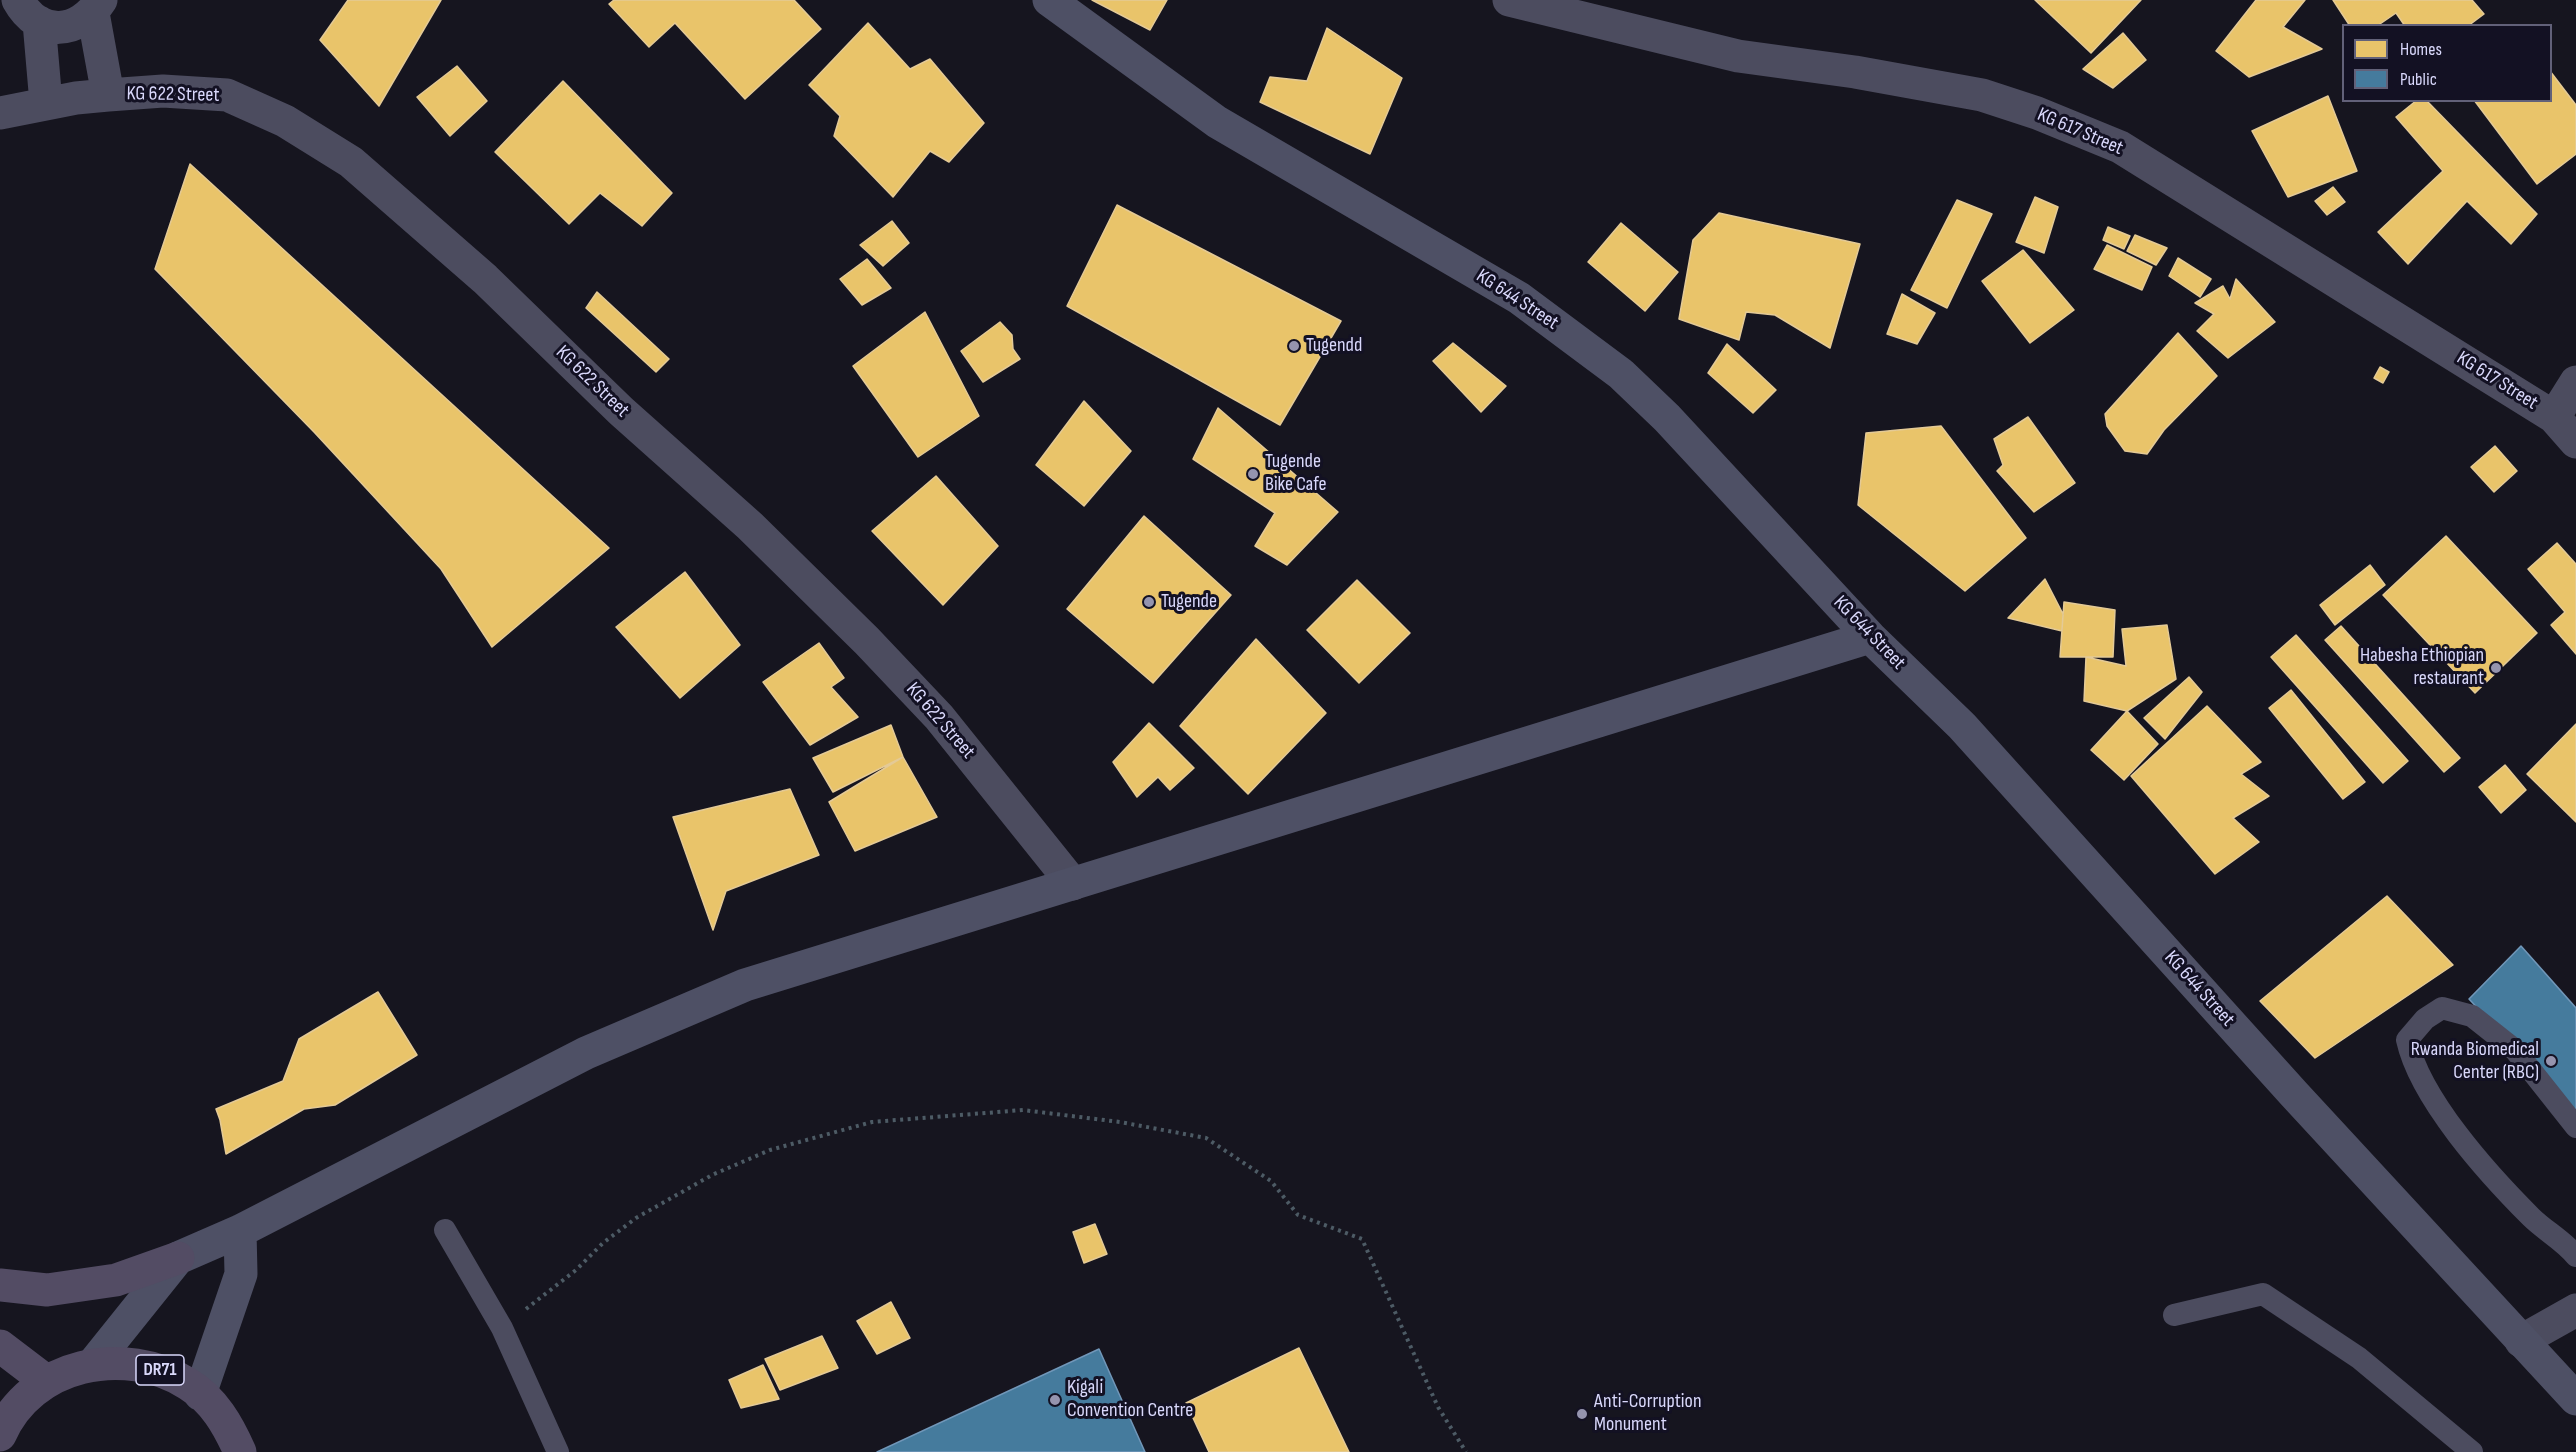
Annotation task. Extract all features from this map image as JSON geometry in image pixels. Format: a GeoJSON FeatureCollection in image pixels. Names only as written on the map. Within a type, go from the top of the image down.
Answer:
{"type":"FeatureCollection","features":[{"type":"Feature","properties":{"kind":"main road","name":"KG 644 Street"},"geometry":{"type":"LineString","coordinates":[[1049,0],[1217,122],[1519,298],[1621,374],[1667,418],[1870,637],[1962,726],[2286,1086],[2576,1399]]}},
{"type":"Feature","properties":{"kind":"main road"},"geometry":{"type":"LineString","coordinates":[[0,1285],[46,1290],[116,1280],[178,1258],[240,1231],[586,1053],[745,985],[1870,637]]}},
{"type":"Feature","properties":{"kind":"main road"},"geometry":{"type":"LineString","coordinates":[[200,1394],[241,1274],[240,1231]]}},
{"type":"Feature","properties":{"kind":"main road"},"geometry":{"type":"LineString","coordinates":[[93,1364],[178,1258]]}},
{"type":"Feature","properties":{"kind":"main road"},"geometry":{"type":"LineString","coordinates":[[0,1346],[46,1381]]}},
{"type":"Feature","properties":{"kind":"main road","name":"DR71"},"geometry":{"type":"LineString","coordinates":[[0,1435],[22,1401],[46,1381],[93,1364],[119,1362],[155,1368],[188,1384],[216,1408],[230,1428],[240,1452]]}},
{"type":"Feature","properties":{"kind":"street","name":"KG 617 Street"},"geometry":{"type":"LineString","coordinates":[[1509,0],[1738,56],[1855,72],[1982,95],[2037,113],[2120,147],[2554,417],[2576,442]]}},
{"type":"Feature","properties":{"kind":"street"},"geometry":{"type":"LineString","coordinates":[[28,11],[52,27],[67,27],[81,22],[97,6]]}},
{"type":"Feature","properties":{"kind":"street"},"geometry":{"type":"LineString","coordinates":[[97,6],[108,95]]}},
{"type":"Feature","properties":{"kind":"street"},"geometry":{"type":"LineString","coordinates":[[28,11],[46,103]]}},
{"type":"Feature","properties":{"kind":"street","name":"KG 622 Street"},"geometry":{"type":"LineString","coordinates":[[0,113],[46,103],[108,95],[162,91],[227,95],[285,121],[351,162],[484,279],[621,411],[750,526],[867,641],[939,717],[1073,884]]}},
{"type":"Feature","properties":{"kind":"street"},"geometry":{"type":"LineString","coordinates":[[2554,417],[2576,382]]}},
{"type":"Feature","properties":{"kind":"street"},"geometry":{"type":"LineString","coordinates":[[2521,1341],[2576,1310]]}},
{"type":"Feature","properties":{"kind":"lane"},"geometry":{"type":"LineString","coordinates":[[2573,1247],[2532,1218],[2483,1163],[2438,1107],[2421,1081],[2406,1040],[2425,1019],[2442,1008],[2472,1016],[2514,1050],[2576,1127]]}},
{"type":"Feature","properties":{"kind":"lane"},"geometry":{"type":"LineString","coordinates":[[445,1230],[502,1328],[558,1452]]}},
{"type":"Feature","properties":{"kind":"lane"},"geometry":{"type":"LineString","coordinates":[[2174,1315],[2263,1294],[2359,1358],[2472,1452]]}},
{"type":"Feature","properties":{"kind":"path"},"geometry":{"type":"LineString","coordinates":[[502,1328],[576,1270],[603,1243],[636,1218],[712,1175],[770,1150],[872,1122],[1023,1110],[1120,1122],[1206,1138],[1271,1181],[1298,1215],[1362,1239],[1438,1407],[1466,1452]]}},
{"type":"Feature","properties":{"kind":"building: Homes"},"geometry":{"type":"Polygon","coordinates":[[[348,0],[441,0],[379,106],[320,40],[348,0]]]}},
{"type":"Feature","properties":{"kind":"building: Homes"},"geometry":{"type":"Polygon","coordinates":[[[614,0],[794,0],[821,29],[745,99],[675,23],[649,47],[609,4],[614,0]]]}},
{"type":"Feature","properties":{"kind":"building: Homes"},"geometry":{"type":"Polygon","coordinates":[[[1092,0],[1167,0],[1150,30],[1092,0]]]}},
{"type":"Feature","properties":{"kind":"building: Homes"},"geometry":{"type":"Polygon","coordinates":[[[2035,0],[2141,0],[2091,53],[2035,0]]]}},
{"type":"Feature","properties":{"kind":"building: Homes"},"geometry":{"type":"Polygon","coordinates":[[[2256,0],[2305,0],[2283,27],[2322,49],[2249,77],[2216,51],[2256,0]]]}},
{"type":"Feature","properties":{"kind":"building: Homes"},"geometry":{"type":"Polygon","coordinates":[[[2333,0],[2472,0],[2484,14],[2471,24],[2404,24],[2396,13],[2380,24],[2349,24],[2333,0]]]}},
{"type":"Feature","properties":{"kind":"building: Homes"},"geometry":{"type":"Polygon","coordinates":[[[868,23],[910,69],[930,59],[984,123],[949,162],[930,151],[893,197],[834,136],[840,116],[809,85],[868,23]]]}},
{"type":"Feature","properties":{"kind":"building: Homes"},"geometry":{"type":"Polygon","coordinates":[[[1327,28],[1402,78],[1370,154],[1260,102],[1270,77],[1307,81],[1327,28]]]}},
{"type":"Feature","properties":{"kind":"building: Homes"},"geometry":{"type":"Polygon","coordinates":[[[2123,33],[2146,60],[2113,88],[2083,69],[2123,33]]]}},
{"type":"Feature","properties":{"kind":"building: Homes"},"geometry":{"type":"Polygon","coordinates":[[[457,66],[487,101],[450,136],[417,97],[457,66]]]}},
{"type":"Feature","properties":{"kind":"building: Homes"},"geometry":{"type":"Polygon","coordinates":[[[2552,74],[2576,105],[2576,154],[2537,184],[2476,102],[2552,102],[2552,74]]]}},
{"type":"Feature","properties":{"kind":"building: Homes"},"geometry":{"type":"Polygon","coordinates":[[[563,81],[672,193],[642,226],[600,193],[569,224],[495,152],[563,81]]]}},
{"type":"Feature","properties":{"kind":"building: Homes"},"geometry":{"type":"Polygon","coordinates":[[[2328,96],[2357,171],[2288,197],[2252,131],[2328,96]]]}},
{"type":"Feature","properties":{"kind":"building: Homes"},"geometry":{"type":"Polygon","coordinates":[[[2415,102],[2428,102],[2537,214],[2511,244],[2467,201],[2408,264],[2378,232],[2443,171],[2396,117],[2415,102]]]}},
{"type":"Feature","properties":{"kind":"building: Homes"},"geometry":{"type":"Polygon","coordinates":[[[190,164],[609,548],[492,647],[441,569],[314,432],[155,269],[190,164]]]}},
{"type":"Feature","properties":{"kind":"building: Homes"},"geometry":{"type":"Polygon","coordinates":[[[2333,187],[2345,202],[2327,215],[2315,201],[2333,187]]]}},
{"type":"Feature","properties":{"kind":"building: Homes"},"geometry":{"type":"Polygon","coordinates":[[[2035,197],[2058,207],[2044,253],[2016,242],[2035,197]]]}},
{"type":"Feature","properties":{"kind":"building: Homes"},"geometry":{"type":"Polygon","coordinates":[[[1957,200],[1992,214],[1947,308],[1911,290],[1957,200]]]}},
{"type":"Feature","properties":{"kind":"building: Homes"},"geometry":{"type":"Polygon","coordinates":[[[1117,205],[1341,321],[1280,425],[1067,306],[1117,205]]]}},
{"type":"Feature","properties":{"kind":"building: Homes"},"geometry":{"type":"Polygon","coordinates":[[[1719,213],[1860,244],[1830,348],[1775,315],[1746,312],[1739,340],[1679,319],[1693,240],[1719,213]]]}},
{"type":"Feature","properties":{"kind":"building: Homes"},"geometry":{"type":"Polygon","coordinates":[[[892,221],[909,243],[883,266],[860,245],[892,221]]]}},
{"type":"Feature","properties":{"kind":"building: Homes"},"geometry":{"type":"Polygon","coordinates":[[[1621,223],[1678,272],[1645,311],[1588,262],[1621,223]]]}},
{"type":"Feature","properties":{"kind":"building: Homes"},"geometry":{"type":"Polygon","coordinates":[[[2108,227],[2130,236],[2124,249],[2103,240],[2108,227]]]}},
{"type":"Feature","properties":{"kind":"building: Homes"},"geometry":{"type":"Polygon","coordinates":[[[2135,235],[2167,248],[2156,265],[2127,251],[2135,235]]]}},
{"type":"Feature","properties":{"kind":"building: Homes"},"geometry":{"type":"Polygon","coordinates":[[[2107,245],[2152,267],[2142,290],[2094,269],[2107,245]]]}},
{"type":"Feature","properties":{"kind":"building: Homes"},"geometry":{"type":"Polygon","coordinates":[[[2023,250],[2074,310],[2030,343],[1982,281],[2023,250]]]}},
{"type":"Feature","properties":{"kind":"building: Homes"},"geometry":{"type":"Polygon","coordinates":[[[2178,258],[2211,279],[2200,297],[2169,276],[2178,258]]]}},
{"type":"Feature","properties":{"kind":"building: Homes"},"geometry":{"type":"Polygon","coordinates":[[[867,259],[891,288],[862,305],[840,279],[867,259]]]}},
{"type":"Feature","properties":{"kind":"building: Homes"},"geometry":{"type":"Polygon","coordinates":[[[2236,279],[2275,322],[2228,358],[2197,331],[2214,314],[2195,303],[2223,286],[2230,299],[2236,279]]]}},
{"type":"Feature","properties":{"kind":"building: Homes"},"geometry":{"type":"Polygon","coordinates":[[[597,292],[669,359],[656,372],[586,308],[597,292]]]}},
{"type":"Feature","properties":{"kind":"building: Homes"},"geometry":{"type":"Polygon","coordinates":[[[1902,294],[1935,313],[1917,344],[1887,334],[1902,294]]]}},
{"type":"Feature","properties":{"kind":"building: Homes"},"geometry":{"type":"Polygon","coordinates":[[[925,312],[979,416],[918,457],[853,366],[925,312]]]}},
{"type":"Feature","properties":{"kind":"building: Homes"},"geometry":{"type":"Polygon","coordinates":[[[1000,322],[1012,335],[1013,349],[1020,359],[983,382],[961,351],[1000,322]]]}},
{"type":"Feature","properties":{"kind":"building: Homes"},"geometry":{"type":"Polygon","coordinates":[[[2178,333],[2217,376],[2164,430],[2147,454],[2125,451],[2107,426],[2105,414],[2178,333]]]}},
{"type":"Feature","properties":{"kind":"building: Homes"},"geometry":{"type":"Polygon","coordinates":[[[1453,343],[1506,386],[1481,412],[1433,361],[1453,343]]]}},
{"type":"Feature","properties":{"kind":"building: Homes"},"geometry":{"type":"Polygon","coordinates":[[[1727,344],[1776,390],[1753,413],[1708,373],[1727,344]]]}},
{"type":"Feature","properties":{"kind":"building: Homes"},"geometry":{"type":"Polygon","coordinates":[[[2380,367],[2389,372],[2383,383],[2374,378],[2380,367]]]}},
{"type":"Feature","properties":{"kind":"building: Homes"},"geometry":{"type":"Polygon","coordinates":[[[1084,401],[1131,451],[1084,506],[1036,465],[1084,401]]]}},
{"type":"Feature","properties":{"kind":"building: Homes"},"geometry":{"type":"Polygon","coordinates":[[[1218,408],[1338,512],[1287,565],[1255,546],[1275,513],[1193,459],[1218,408]]]}},
{"type":"Feature","properties":{"kind":"building: Homes"},"geometry":{"type":"Polygon","coordinates":[[[2028,417],[2075,483],[2034,512],[1997,471],[2003,465],[1994,439],[2028,417]]]}},
{"type":"Feature","properties":{"kind":"building: Homes"},"geometry":{"type":"Polygon","coordinates":[[[1941,426],[2026,538],[1965,591],[1858,505],[1866,433],[1941,426]]]}},
{"type":"Feature","properties":{"kind":"building: Homes"},"geometry":{"type":"Polygon","coordinates":[[[2495,446],[2517,471],[2494,492],[2471,467],[2495,446]]]}},
{"type":"Feature","properties":{"kind":"building: Homes"},"geometry":{"type":"Polygon","coordinates":[[[936,476],[998,546],[943,605],[872,531],[936,476]]]}},
{"type":"Feature","properties":{"kind":"building: Homes","name":"Tugende"},"geometry":{"type":"Polygon","coordinates":[[[1144,516],[1231,595],[1153,683],[1067,609],[1144,516]]]}},
{"type":"Feature","properties":{"kind":"building: Homes"},"geometry":{"type":"Polygon","coordinates":[[[2446,536],[2537,633],[2475,693],[2383,595],[2446,536]]]}},
{"type":"Feature","properties":{"kind":"building: Homes"},"geometry":{"type":"Polygon","coordinates":[[[2557,543],[2576,564],[2576,654],[2551,625],[2565,612],[2528,569],[2557,543]]]}},
{"type":"Feature","properties":{"kind":"building: Homes"},"geometry":{"type":"Polygon","coordinates":[[[2370,565],[2385,585],[2335,625],[2320,605],[2370,565]]]}},
{"type":"Feature","properties":{"kind":"building: Homes"},"geometry":{"type":"Polygon","coordinates":[[[685,572],[740,645],[680,698],[616,627],[685,572]]]}},
{"type":"Feature","properties":{"kind":"building: Homes"},"geometry":{"type":"Polygon","coordinates":[[[2045,579],[2063,614],[2062,631],[2008,618],[2045,579]]]}},
{"type":"Feature","properties":{"kind":"building: Homes"},"geometry":{"type":"Polygon","coordinates":[[[1357,580],[1410,633],[1359,683],[1307,630],[1357,580]]]}},
{"type":"Feature","properties":{"kind":"building: Homes"},"geometry":{"type":"Polygon","coordinates":[[[2064,602],[2115,610],[2113,657],[2060,657],[2064,602]]]}},
{"type":"Feature","properties":{"kind":"building: Homes"},"geometry":{"type":"Polygon","coordinates":[[[2167,625],[2176,679],[2127,711],[2084,701],[2086,657],[2126,666],[2122,629],[2167,625]]]}},
{"type":"Feature","properties":{"kind":"building: Homes"},"geometry":{"type":"Polygon","coordinates":[[[2341,626],[2460,758],[2444,772],[2325,640],[2341,626]]]}},
{"type":"Feature","properties":{"kind":"building: Homes"},"geometry":{"type":"Polygon","coordinates":[[[2296,635],[2408,761],[2383,783],[2271,657],[2296,635]]]}},
{"type":"Feature","properties":{"kind":"building: Homes"},"geometry":{"type":"Polygon","coordinates":[[[1256,639],[1326,713],[1248,794],[1180,726],[1256,639]]]}},
{"type":"Feature","properties":{"kind":"building: Homes"},"geometry":{"type":"Polygon","coordinates":[[[819,643],[844,678],[831,687],[858,717],[810,745],[763,682],[819,643]]]}},
{"type":"Feature","properties":{"kind":"building: Homes"},"geometry":{"type":"Polygon","coordinates":[[[2189,677],[2202,692],[2165,739],[2144,718],[2189,677]]]}},
{"type":"Feature","properties":{"kind":"building: Homes"},"geometry":{"type":"Polygon","coordinates":[[[2291,690],[2365,782],[2343,799],[2269,708],[2291,690]]]}},
{"type":"Feature","properties":{"kind":"building: Homes"},"geometry":{"type":"Polygon","coordinates":[[[2207,706],[2261,762],[2241,774],[2269,796],[2233,818],[2259,842],[2215,874],[2131,776],[2207,706]]]}},
{"type":"Feature","properties":{"kind":"building: Homes"},"geometry":{"type":"Polygon","coordinates":[[[2127,711],[2158,744],[2124,780],[2091,750],[2127,711]]]}},
{"type":"Feature","properties":{"kind":"building: Homes"},"geometry":{"type":"Polygon","coordinates":[[[1149,723],[1194,768],[1170,790],[1158,777],[1137,797],[1113,762],[1149,723]]]}},
{"type":"Feature","properties":{"kind":"building: Homes"},"geometry":{"type":"Polygon","coordinates":[[[2576,724],[2576,822],[2527,774],[2576,724]]]}},
{"type":"Feature","properties":{"kind":"building: Homes"},"geometry":{"type":"Polygon","coordinates":[[[891,725],[903,757],[833,792],[813,758],[891,725]]]}},
{"type":"Feature","properties":{"kind":"building: Homes"},"geometry":{"type":"Polygon","coordinates":[[[903,757],[937,817],[855,851],[829,802],[903,757]]]}},
{"type":"Feature","properties":{"kind":"building: Homes"},"geometry":{"type":"Polygon","coordinates":[[[2505,765],[2526,790],[2501,813],[2479,787],[2505,765]]]}},
{"type":"Feature","properties":{"kind":"building: Homes"},"geometry":{"type":"Polygon","coordinates":[[[790,789],[819,855],[726,891],[713,930],[673,817],[790,789]]]}},
{"type":"Feature","properties":{"kind":"building: Homes"},"geometry":{"type":"Polygon","coordinates":[[[2387,896],[2453,965],[2315,1058],[2260,1001],[2387,896]]]}},
{"type":"Feature","properties":{"kind":"building: Homes"},"geometry":{"type":"Polygon","coordinates":[[[378,992],[417,1055],[335,1105],[304,1109],[226,1154],[216,1109],[283,1081],[299,1039],[378,992]]]}},
{"type":"Feature","properties":{"kind":"building: Homes"},"geometry":{"type":"Polygon","coordinates":[[[1095,1224],[1107,1254],[1084,1263],[1073,1232],[1095,1224]]]}},
{"type":"Feature","properties":{"kind":"building: Homes"},"geometry":{"type":"Polygon","coordinates":[[[891,1302],[910,1338],[877,1354],[857,1321],[891,1302]]]}},
{"type":"Feature","properties":{"kind":"building: Homes"},"geometry":{"type":"Polygon","coordinates":[[[822,1336],[838,1368],[780,1390],[765,1359],[822,1336]]]}},
{"type":"Feature","properties":{"kind":"building: Homes"},"geometry":{"type":"Polygon","coordinates":[[[1299,1348],[1349,1452],[1209,1452],[1186,1403],[1299,1348]]]}},
{"type":"Feature","properties":{"kind":"building: Homes"},"geometry":{"type":"Polygon","coordinates":[[[763,1365],[779,1399],[741,1408],[729,1380],[763,1365]]]}},
{"type":"Feature","properties":{"kind":"building: Public","name":"Rwanda Biomedical Center (RBC)"},"geometry":{"type":"Polygon","coordinates":[[[2521,946],[2576,1008],[2576,1113],[2469,999],[2521,946]]]}},
{"type":"Feature","properties":{"kind":"building: Public","name":"Kigali Convention Centre"},"geometry":{"type":"Polygon","coordinates":[[[1099,1349],[1145,1452],[877,1452],[1099,1349]]]}},
{"type":"Feature","properties":{"kind":"place","name":"Tugendd"},"geometry":{"type":"Point","coordinates":[1294,346]}},
{"type":"Feature","properties":{"kind":"place","name":"Tugende Bike Cafe"},"geometry":{"type":"Point","coordinates":[1253,474]}},
{"type":"Feature","properties":{"kind":"place","name":"Tugende"},"geometry":{"type":"Point","coordinates":[1149,602]}},
{"type":"Feature","properties":{"kind":"place","name":"Habesha Ethiopian restaurant"},"geometry":{"type":"Point","coordinates":[2496,668]}},
{"type":"Feature","properties":{"kind":"place","name":"Rwanda Biomedical Center (RBC)"},"geometry":{"type":"Point","coordinates":[2551,1061]}},
{"type":"Feature","properties":{"kind":"place","name":"Kigali Convention Centre"},"geometry":{"type":"Point","coordinates":[1055,1400]}},
{"type":"Feature","properties":{"kind":"place","name":"Anti-Corruption Monument"},"geometry":{"type":"Point","coordinates":[1582,1414]}}]}
